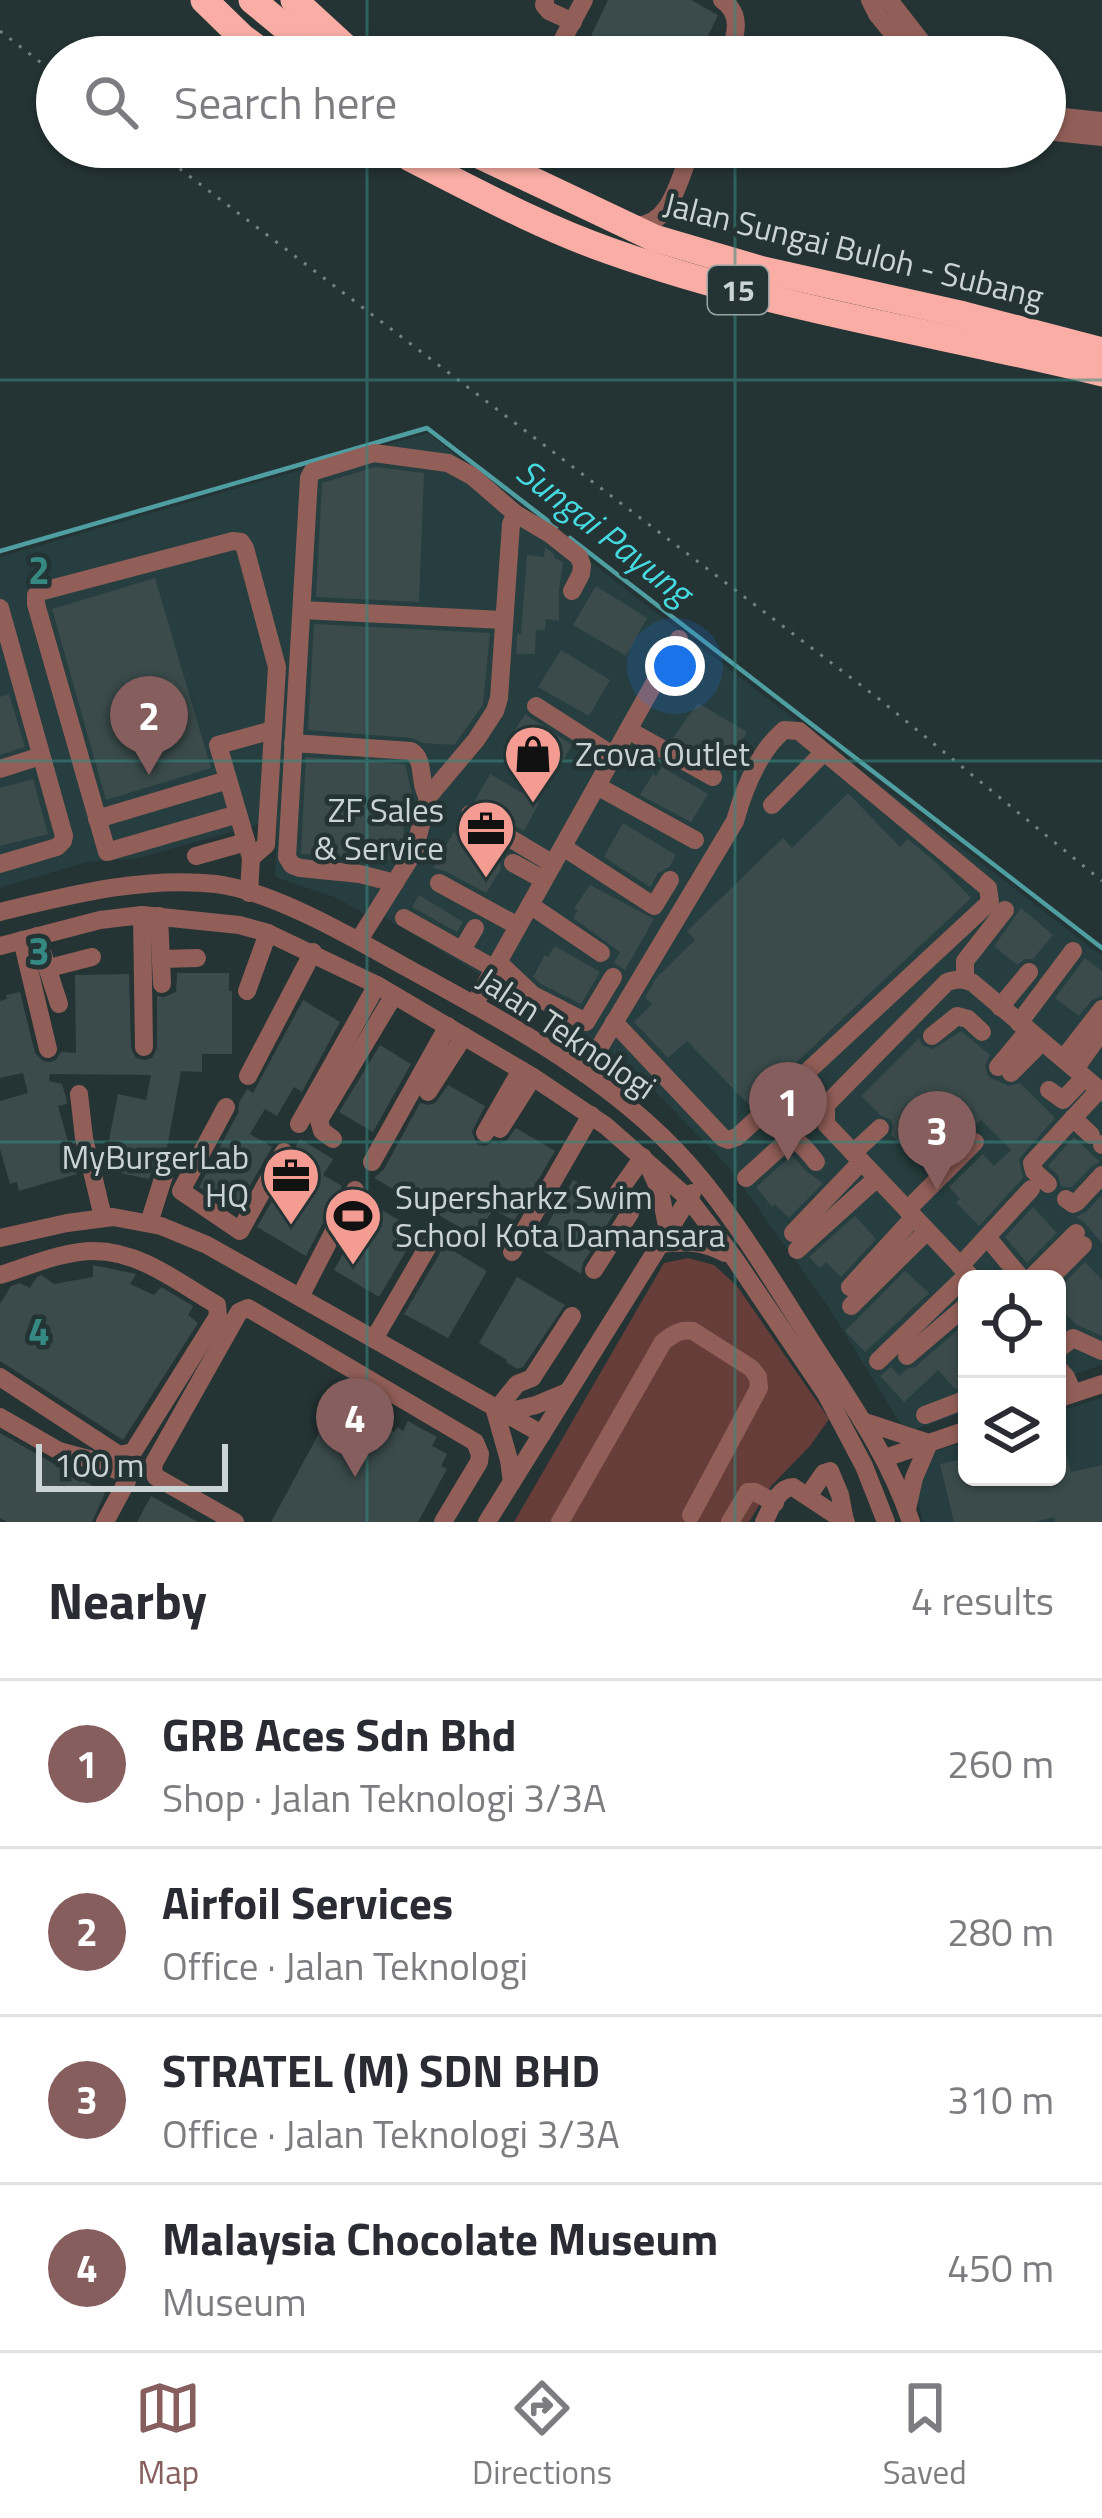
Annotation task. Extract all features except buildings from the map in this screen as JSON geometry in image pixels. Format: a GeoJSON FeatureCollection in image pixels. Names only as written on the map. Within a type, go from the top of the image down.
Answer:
{"type":"FeatureCollection","features":[{"type":"Feature","properties":{"kind":"highway"},"geometry":{"type":"LineString","coordinates":[[204,0],[241,36]]}},
{"type":"Feature","properties":{"kind":"highway"},"geometry":{"type":"LineString","coordinates":[[252,0],[296,36]]}},
{"type":"Feature","properties":{"kind":"highway"},"geometry":{"type":"LineString","coordinates":[[294,0],[333,36]]}},
{"type":"Feature","properties":{"kind":"highway","name":"Jalan Sungai Buloh - Subang"},"geometry":{"type":"LineString","coordinates":[[431,168],[557,229],[681,274],[1102,373]]}},
{"type":"Feature","properties":{"kind":"highway","name":"Jalan Sungai Buloh - Subang"},"geometry":{"type":"LineString","coordinates":[[506,168],[654,238],[763,270],[1102,351]]}},
{"type":"Feature","properties":{"kind":"street"},"geometry":{"type":"LineString","coordinates":[[545,0],[568,31],[584,0]]}},
{"type":"Feature","properties":{"kind":"street"},"geometry":{"type":"LineString","coordinates":[[722,0],[731,7],[737,26],[734,36]]}},
{"type":"Feature","properties":{"kind":"street"},"geometry":{"type":"LineString","coordinates":[[870,0],[895,36]]}},
{"type":"Feature","properties":{"kind":"street"},"geometry":{"type":"LineString","coordinates":[[889,0],[917,36]]}},
{"type":"Feature","properties":{"kind":"street"},"geometry":{"type":"LineString","coordinates":[[1066,117],[1102,121]]}},
{"type":"Feature","properties":{"kind":"street"},"geometry":{"type":"LineString","coordinates":[[1066,133],[1102,137]]}},
{"type":"Feature","properties":{"kind":"street"},"geometry":{"type":"LineString","coordinates":[[622,223],[642,226],[665,213],[683,168]]}},
{"type":"Feature","properties":{"kind":"street"},"geometry":{"type":"LineString","coordinates":[[665,213],[670,227],[689,248]]}},
{"type":"Feature","properties":{"kind":"street"},"geometry":{"type":"LineString","coordinates":[[394,883],[300,868],[288,862],[286,852],[312,472],[374,453],[448,463],[580,557],[580,574],[572,591]]}},
{"type":"Feature","properties":{"kind":"street"},"geometry":{"type":"LineString","coordinates":[[359,940],[414,852],[428,797],[495,711],[511,524],[516,514]]}},
{"type":"Feature","properties":{"kind":"street"},"geometry":{"type":"LineString","coordinates":[[196,856],[266,845],[277,667],[245,548],[233,541],[39,592],[36,604],[107,852],[238,814]]}},
{"type":"Feature","properties":{"kind":"street"},"geometry":{"type":"LineString","coordinates":[[0,608],[8,670],[41,756],[63,842],[0,864]]}},
{"type":"Feature","properties":{"kind":"street"},"geometry":{"type":"LineString","coordinates":[[302,610],[503,620]]}},
{"type":"Feature","properties":{"kind":"street"},"geometry":{"type":"LineString","coordinates":[[475,1005],[679,639]]}},
{"type":"Feature","properties":{"kind":"street"},"geometry":{"type":"LineString","coordinates":[[536,706],[614,755]]}},
{"type":"Feature","properties":{"kind":"street"},"geometry":{"type":"LineString","coordinates":[[249,893],[248,850],[218,745],[273,730]]}},
{"type":"Feature","properties":{"kind":"street"},"geometry":{"type":"LineString","coordinates":[[628,730],[713,777]]}},
{"type":"Feature","properties":{"kind":"street"},"geometry":{"type":"LineString","coordinates":[[584,1073],[614,1022],[736,821],[744,788],[784,730],[799,731],[988,889],[990,902],[737,1137],[728,1140],[614,1022]]}},
{"type":"Feature","properties":{"kind":"street"},"geometry":{"type":"LineString","coordinates":[[293,743],[411,751],[419,760],[428,797]]}},
{"type":"Feature","properties":{"kind":"street"},"geometry":{"type":"LineString","coordinates":[[772,806],[824,752]]}},
{"type":"Feature","properties":{"kind":"street"},"geometry":{"type":"LineString","coordinates":[[0,769],[41,756]]}},
{"type":"Feature","properties":{"kind":"street"},"geometry":{"type":"LineString","coordinates":[[97,819],[228,780]]}},
{"type":"Feature","properties":{"kind":"street"},"geometry":{"type":"LineString","coordinates":[[597,786],[695,840]]}},
{"type":"Feature","properties":{"kind":"street"},"geometry":{"type":"LineString","coordinates":[[470,814],[553,864],[654,906],[670,880]]}},
{"type":"Feature","properties":{"kind":"street"},"geometry":{"type":"LineString","coordinates":[[513,863],[553,864]]}},
{"type":"Feature","properties":{"kind":"street"},"geometry":{"type":"LineString","coordinates":[[439,883],[518,926]]}},
{"type":"Feature","properties":{"kind":"street","name":"Jalan Teknologi"},"geometry":{"type":"LineString","coordinates":[[0,912],[116,888],[220,885],[359,940],[584,1073],[647,1122],[701,1179],[758,1259],[854,1424],[886,1522]]}},
{"type":"Feature","properties":{"kind":"street"},"geometry":{"type":"LineString","coordinates":[[493,913],[503,894]]}},
{"type":"Feature","properties":{"kind":"street"},"geometry":{"type":"LineString","coordinates":[[530,905],[601,952]]}},
{"type":"Feature","properties":{"kind":"street"},"geometry":{"type":"LineString","coordinates":[[965,979],[965,962],[1005,910]]}},
{"type":"Feature","properties":{"kind":"street"},"geometry":{"type":"LineString","coordinates":[[150,915],[162,984]]}},
{"type":"Feature","properties":{"kind":"street"},"geometry":{"type":"LineString","coordinates":[[144,1047],[150,915]]}},
{"type":"Feature","properties":{"kind":"street","name":"Jalan Teknologi"},"geometry":{"type":"LineString","coordinates":[[0,946],[100,920],[150,915],[239,925],[313,952],[527,1073],[591,1115],[688,1198],[854,1424],[886,1458],[909,1515]]}},
{"type":"Feature","properties":{"kind":"street"},"geometry":{"type":"LineString","coordinates":[[404,918],[497,965],[533,995],[586,1022],[613,977]]}},
{"type":"Feature","properties":{"kind":"street"},"geometry":{"type":"LineString","coordinates":[[462,950],[475,928]]}},
{"type":"Feature","properties":{"kind":"street"},"geometry":{"type":"LineString","coordinates":[[248,992],[268,933]]}},
{"type":"Feature","properties":{"kind":"street"},"geometry":{"type":"LineString","coordinates":[[29,938],[49,968],[59,1004]]}},
{"type":"Feature","properties":{"kind":"street"},"geometry":{"type":"LineString","coordinates":[[29,938],[49,1049]]}},
{"type":"Feature","properties":{"kind":"street"},"geometry":{"type":"LineString","coordinates":[[998,1051],[1030,1032],[1072,951]]}},
{"type":"Feature","properties":{"kind":"street"},"geometry":{"type":"LineString","coordinates":[[248,1076],[313,952]]}},
{"type":"Feature","properties":{"kind":"street"},"geometry":{"type":"LineString","coordinates":[[49,968],[92,957]]}},
{"type":"Feature","properties":{"kind":"street"},"geometry":{"type":"LineString","coordinates":[[161,959],[197,958]]}},
{"type":"Feature","properties":{"kind":"street"},"geometry":{"type":"LineString","coordinates":[[994,1002],[1029,972]]}},
{"type":"Feature","properties":{"kind":"street"},"geometry":{"type":"LineString","coordinates":[[964,1270],[826,1124],[826,1105],[947,982],[965,979],[1084,1078]]}},
{"type":"Feature","properties":{"kind":"street"},"geometry":{"type":"LineString","coordinates":[[299,1124],[386,990]]}},
{"type":"Feature","properties":{"kind":"street"},"geometry":{"type":"LineString","coordinates":[[333,1139],[322,1131],[319,1120],[386,990]]}},
{"type":"Feature","properties":{"kind":"street"},"geometry":{"type":"LineString","coordinates":[[994,1002],[998,1051]]}},
{"type":"Feature","properties":{"kind":"street"},"geometry":{"type":"LineString","coordinates":[[969,1270],[987,1237],[1039,1187],[1032,1163],[1073,1118],[1102,1009]]}},
{"type":"Feature","properties":{"kind":"street"},"geometry":{"type":"LineString","coordinates":[[932,1036],[952,1018],[962,1016],[998,1051],[1063,1100],[1084,1078]]}},
{"type":"Feature","properties":{"kind":"street"},"geometry":{"type":"LineString","coordinates":[[1064,1019],[1095,1040]]}},
{"type":"Feature","properties":{"kind":"street"},"geometry":{"type":"LineString","coordinates":[[428,1093],[456,1031]]}},
{"type":"Feature","properties":{"kind":"street"},"geometry":{"type":"LineString","coordinates":[[372,1162],[456,1031]]}},
{"type":"Feature","properties":{"kind":"street"},"geometry":{"type":"LineString","coordinates":[[492,1132],[527,1073]]}},
{"type":"Feature","properties":{"kind":"street"},"geometry":{"type":"LineString","coordinates":[[80,1094],[84,1138],[103,1217]]}},
{"type":"Feature","properties":{"kind":"street"},"geometry":{"type":"LineString","coordinates":[[226,1107],[181,1191],[241,1231]]}},
{"type":"Feature","properties":{"kind":"street"},"geometry":{"type":"LineString","coordinates":[[512,1252],[591,1115]]}},
{"type":"Feature","properties":{"kind":"street"},"geometry":{"type":"LineString","coordinates":[[1073,1118],[1098,1141]]}},
{"type":"Feature","properties":{"kind":"street"},"geometry":{"type":"LineString","coordinates":[[801,1145],[826,1124]]}},
{"type":"Feature","properties":{"kind":"street"},"geometry":{"type":"LineString","coordinates":[[877,1178],[795,1242],[880,1128]]}},
{"type":"Feature","properties":{"kind":"street"},"geometry":{"type":"LineString","coordinates":[[746,1178],[782,1143],[794,1139],[816,1162]]}},
{"type":"Feature","properties":{"kind":"street"},"geometry":{"type":"LineString","coordinates":[[850,1296],[975,1142]]}},
{"type":"Feature","properties":{"kind":"street"},"geometry":{"type":"LineString","coordinates":[[226,1255],[284,1152]]}},
{"type":"Feature","properties":{"kind":"street"},"geometry":{"type":"LineString","coordinates":[[594,1270],[630,1213],[629,1205],[618,1195],[644,1158],[660,1191],[664,1237]]}},
{"type":"Feature","properties":{"kind":"street"},"geometry":{"type":"LineString","coordinates":[[149,1223],[167,1166]]}},
{"type":"Feature","properties":{"kind":"street"},"geometry":{"type":"LineString","coordinates":[[1066,1199],[1077,1202],[1102,1174]]}},
{"type":"Feature","properties":{"kind":"street"},"geometry":{"type":"LineString","coordinates":[[494,1520],[512,1482],[701,1179]]}},
{"type":"Feature","properties":{"kind":"street"},"geometry":{"type":"LineString","coordinates":[[300,1297],[356,1190]]}},
{"type":"Feature","properties":{"kind":"street"},"geometry":{"type":"LineString","coordinates":[[0,1238],[103,1217],[149,1223],[226,1255],[542,1434]]}},
{"type":"Feature","properties":{"kind":"street"},"geometry":{"type":"LineString","coordinates":[[59,1225],[66,1256]]}},
{"type":"Feature","properties":{"kind":"street"},"geometry":{"type":"LineString","coordinates":[[664,1237],[706,1243],[734,1258]]}},
{"type":"Feature","properties":{"kind":"street"},"geometry":{"type":"LineString","coordinates":[[987,1237],[1018,1270]]}},
{"type":"Feature","properties":{"kind":"street"},"geometry":{"type":"LineString","coordinates":[[1038,1270],[1079,1239],[1056,1270]]}},
{"type":"Feature","properties":{"kind":"street"},"geometry":{"type":"LineString","coordinates":[[374,1340],[427,1248]]}},
{"type":"Feature","properties":{"kind":"street"},"geometry":{"type":"LineString","coordinates":[[0,1275],[91,1251],[113,1253],[148,1264],[217,1306],[218,1316],[133,1452],[124,1455],[0,1378]]}},
{"type":"Feature","properties":{"kind":"street"},"geometry":{"type":"LineString","coordinates":[[878,1361],[958,1282]]}},
{"type":"Feature","properties":{"kind":"street"},"geometry":{"type":"LineString","coordinates":[[236,1522],[153,1471],[239,1312],[248,1308],[475,1442],[478,1462],[443,1522]]}},
{"type":"Feature","properties":{"kind":"street"},"geometry":{"type":"LineString","coordinates":[[907,1356],[958,1313]]}},
{"type":"Feature","properties":{"kind":"street"},"geometry":{"type":"LineString","coordinates":[[512,1482],[498,1410],[517,1384],[532,1378],[572,1316]]}},
{"type":"Feature","properties":{"kind":"street"},"geometry":{"type":"LineString","coordinates":[[560,1522],[663,1342],[686,1329],[751,1368],[759,1388],[691,1515]]}},
{"type":"Feature","properties":{"kind":"street"},"geometry":{"type":"LineString","coordinates":[[1066,1343],[1073,1338],[1102,1351]]}},
{"type":"Feature","properties":{"kind":"street"},"geometry":{"type":"LineString","coordinates":[[407,1403],[424,1369]]}},
{"type":"Feature","properties":{"kind":"street"},"geometry":{"type":"LineString","coordinates":[[1066,1396],[1102,1384]]}},
{"type":"Feature","properties":{"kind":"street"},"geometry":{"type":"LineString","coordinates":[[498,1410],[536,1405],[569,1391]]}},
{"type":"Feature","properties":{"kind":"street"},"geometry":{"type":"LineString","coordinates":[[925,1415],[958,1402]]}},
{"type":"Feature","properties":{"kind":"street"},"geometry":{"type":"LineString","coordinates":[[0,1417],[59,1450],[123,1473],[127,1481],[105,1522]]}},
{"type":"Feature","properties":{"kind":"street"},"geometry":{"type":"LineString","coordinates":[[854,1424],[928,1443]]}},
{"type":"Feature","properties":{"kind":"street"},"geometry":{"type":"LineString","coordinates":[[874,1488],[886,1458],[958,1433]]}},
{"type":"Feature","properties":{"kind":"street"},"geometry":{"type":"LineString","coordinates":[[909,1515],[914,1478],[928,1443]]}},
{"type":"Feature","properties":{"kind":"street"},"geometry":{"type":"LineString","coordinates":[[808,1496],[830,1471],[846,1521]]}},
{"type":"Feature","properties":{"kind":"street"},"geometry":{"type":"LineString","coordinates":[[764,1522],[786,1487],[846,1521]]}},
{"type":"Feature","properties":{"kind":"street"},"geometry":{"type":"LineString","coordinates":[[730,1522],[748,1492],[775,1503]]}},
{"type":"Feature","properties":{"kind":"path"},"geometry":{"type":"LineString","coordinates":[[0,32],[36,59]]}},
{"type":"Feature","properties":{"kind":"path"},"geometry":{"type":"LineString","coordinates":[[179,168],[879,699],[1102,881]]}},
{"type":"Feature","properties":{"kind":"shaded area"},"geometry":{"type":"Polygon","coordinates":[[[428,433],[1102,956],[1102,1365],[1066,1377],[1066,1270],[958,1270],[958,1414],[916,1429],[900,1423],[827,1305],[728,1166],[638,1074],[590,1040],[384,917],[380,923],[337,898],[275,877],[277,819],[138,858],[87,862],[0,888],[0,557],[428,433]]]}},
{"type":"Feature","properties":{"kind":"shaded area"},"geometry":{"type":"Polygon","coordinates":[[[688,1258],[714,1265],[737,1286],[829,1419],[771,1486],[749,1522],[514,1522],[664,1263],[688,1258]]]}},
{"type":"Feature","properties":{"kind":"shaded area"},"geometry":{"type":"Polygon","coordinates":[[[1102,1398],[1102,1522],[923,1522],[916,1492],[930,1453],[958,1444],[958,1486],[1066,1486],[1066,1409],[1102,1398]]]}},
{"type":"Feature","properties":{"kind":"waterway","name":"Sungai Payung"},"geometry":{"type":"LineString","coordinates":[[0,551],[427,428],[556,527]]}},
{"type":"Feature","properties":{"kind":"waterway","name":"Sungai Payung"},"geometry":{"type":"LineString","coordinates":[[570,538],[1102,948]]}},
{"type":"Feature","properties":{"kind":"place","name":"Airfoil Services"},"geometry":{"type":"Point","coordinates":[149,775]}},
{"type":"Feature","properties":{"kind":"place","name":"Zcova Outlet"},"geometry":{"type":"Point","coordinates":[533,805]}},
{"type":"Feature","properties":{"kind":"place","name":"ZF Sales & Service"},"geometry":{"type":"Point","coordinates":[486,880]}},
{"type":"Feature","properties":{"kind":"place","name":"GRB Aces Sdn Bhd"},"geometry":{"type":"Point","coordinates":[788,1161]}},
{"type":"Feature","properties":{"kind":"place","name":"STRATEL (M) SDN BHD"},"geometry":{"type":"Point","coordinates":[937,1190]}},
{"type":"Feature","properties":{"kind":"place","name":"MyBurgerLab HQ"},"geometry":{"type":"Point","coordinates":[291,1227]}},
{"type":"Feature","properties":{"kind":"place","name":"Supersharkz Swim School Kota Damansara"},"geometry":{"type":"Point","coordinates":[353,1267]}},
{"type":"Feature","properties":{"kind":"place","name":"Malaysia Chocolate Museum"},"geometry":{"type":"Point","coordinates":[355,1477]}}]}
